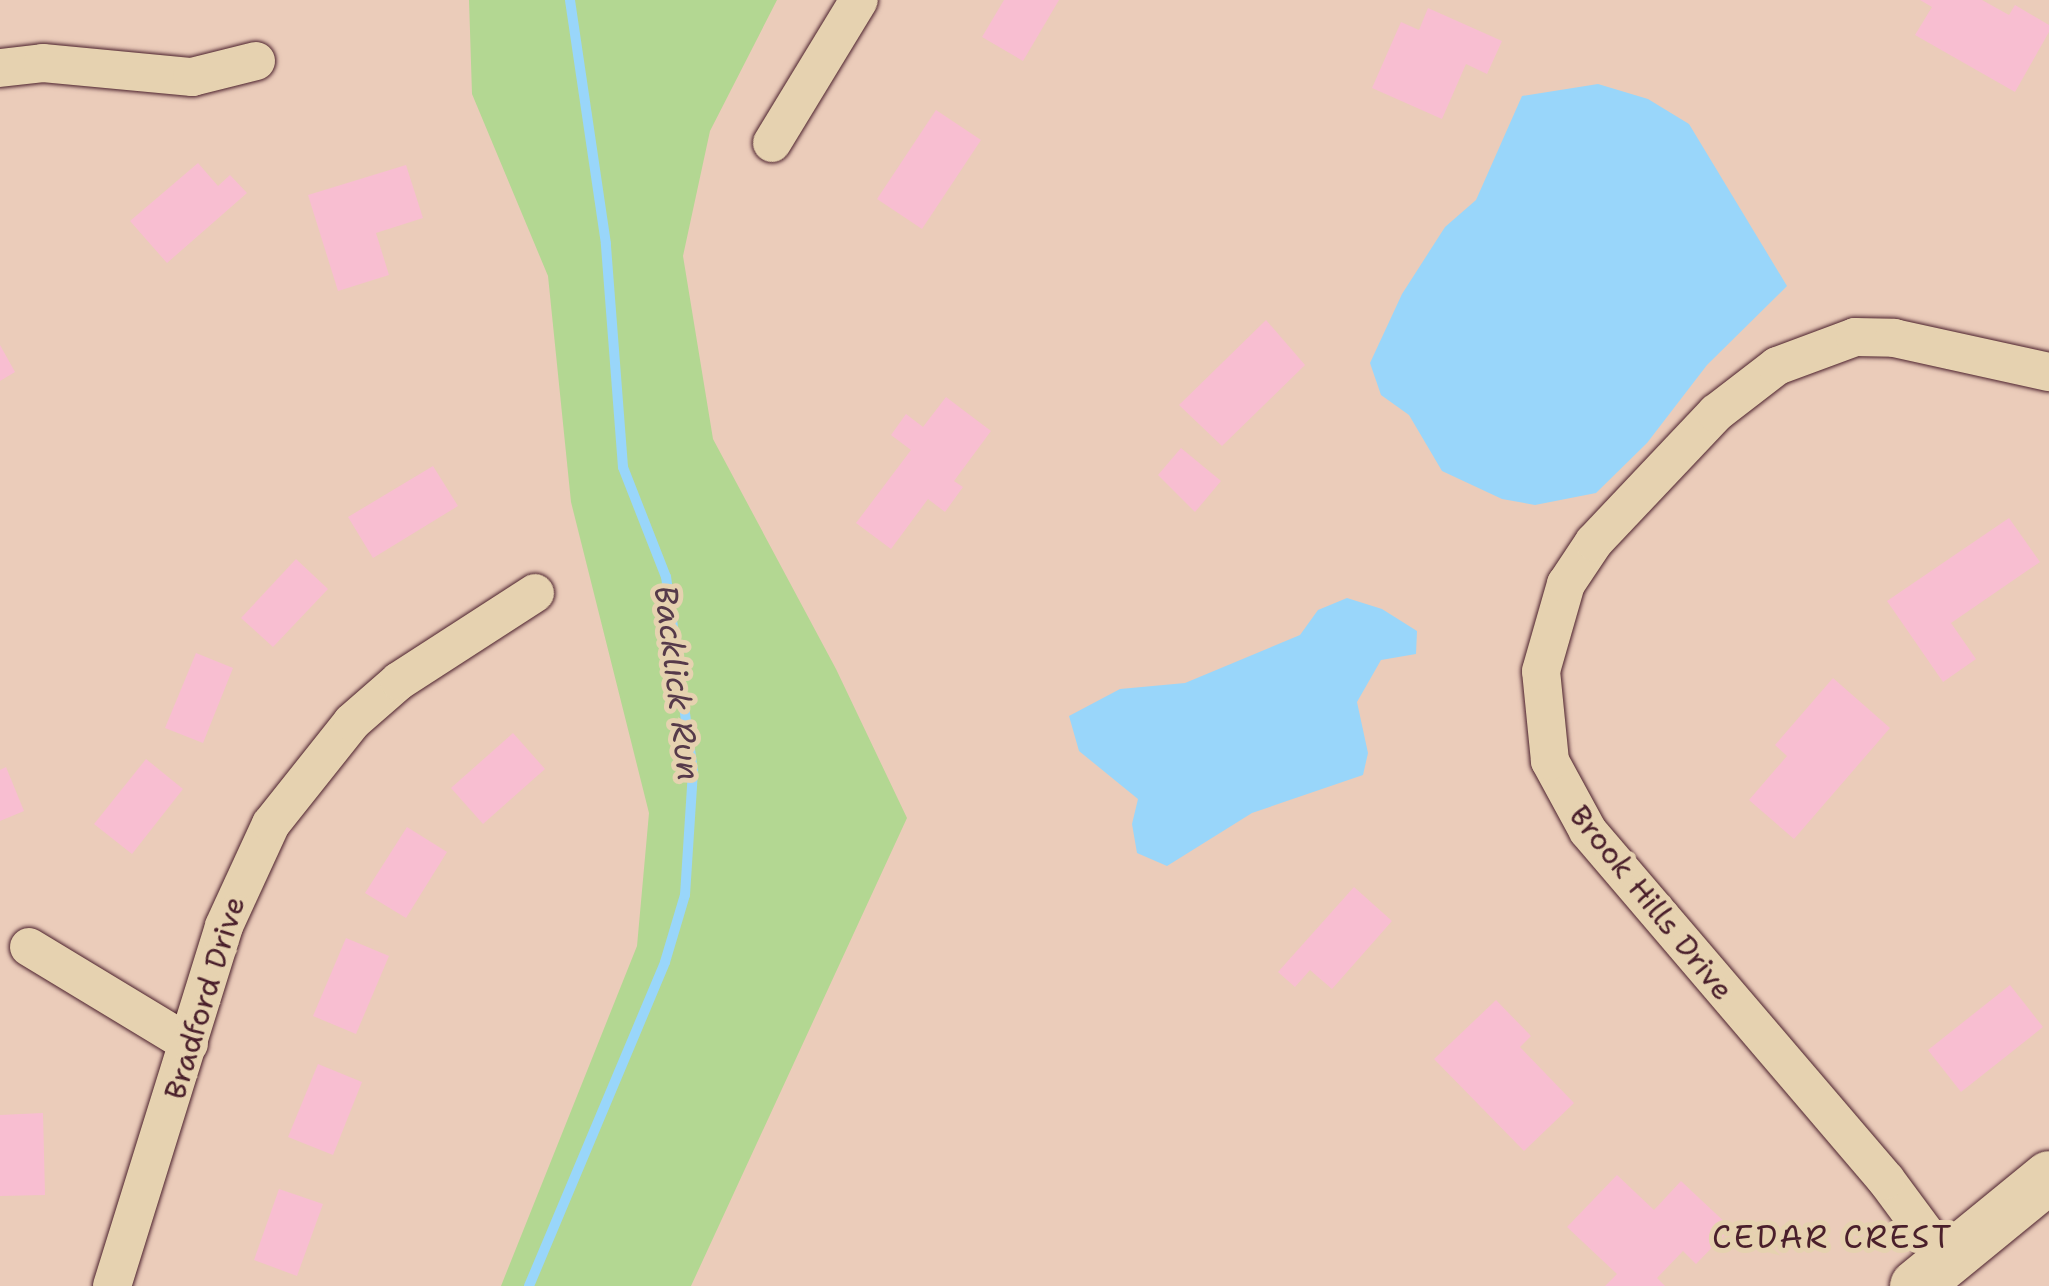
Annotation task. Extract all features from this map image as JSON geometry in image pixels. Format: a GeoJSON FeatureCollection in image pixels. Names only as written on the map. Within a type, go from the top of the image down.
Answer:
{"type":"FeatureCollection","features":[{"type":"Feature","properties":{"kind":"main road"},"geometry":{"type":"LineString","coordinates":[[1931,1274],[2049,1178]]}},
{"type":"Feature","properties":{"kind":"street"},"geometry":{"type":"LineString","coordinates":[[772,143],[859,0]]}},
{"type":"Feature","properties":{"kind":"street"},"geometry":{"type":"LineString","coordinates":[[0,68],[43,64],[192,77],[256,61]]}},
{"type":"Feature","properties":{"kind":"street","name":"Brook Hills Drive"},"geometry":{"type":"LineString","coordinates":[[1931,1274],[1886,1180],[1588,830],[1550,761],[1542,671],[1566,584],[1594,542],[1716,413],[1777,366],[1820,344],[1856,337],[1894,338],[2049,372]]}},
{"type":"Feature","properties":{"kind":"street","name":"Bradford Drive"},"geometry":{"type":"LineString","coordinates":[[112,1286],[241,882],[308,770],[399,682],[536,593]]}},
{"type":"Feature","properties":{"kind":"street"},"geometry":{"type":"LineString","coordinates":[[29,947],[189,1044]]}},
{"type":"Feature","properties":{"kind":"green space"},"geometry":{"type":"Polygon","coordinates":[[[469,0],[777,0],[710,131],[683,256],[713,439],[836,669],[907,818],[691,1286],[501,1286],[637,946],[649,813],[571,502],[548,276],[472,94],[469,0]]]}},
{"type":"Feature","properties":{"kind":"water"},"geometry":{"type":"Polygon","coordinates":[[[1598,84],[1648,99],[1689,124],[1787,286],[1707,365],[1647,443],[1596,493],[1535,505],[1502,499],[1442,471],[1409,415],[1381,395],[1370,363],[1402,294],[1445,227],[1476,200],[1522,96],[1598,84]]]}},
{"type":"Feature","properties":{"kind":"water"},"geometry":{"type":"Polygon","coordinates":[[[1347,598],[1382,609],[1417,631],[1416,654],[1381,660],[1357,702],[1368,753],[1363,775],[1252,813],[1167,866],[1137,853],[1132,824],[1138,799],[1079,751],[1069,716],[1120,689],[1185,683],[1300,635],[1318,610],[1347,598]]]}},
{"type":"Feature","properties":{"kind":"building"},"geometry":{"type":"Polygon","coordinates":[[[1004,0],[1059,0],[1023,61],[982,37],[1004,0]]]}},
{"type":"Feature","properties":{"kind":"building"},"geometry":{"type":"Polygon","coordinates":[[[1920,0],[1982,0],[2009,15],[2015,5],[2049,25],[2049,32],[2015,92],[1915,35],[1932,7],[1920,0]]]}},
{"type":"Feature","properties":{"kind":"building"},"geometry":{"type":"Polygon","coordinates":[[[1428,8],[1502,41],[1487,74],[1466,64],[1442,119],[1372,88],[1401,22],[1419,30],[1428,8]]]}},
{"type":"Feature","properties":{"kind":"building"},"geometry":{"type":"Polygon","coordinates":[[[936,110],[981,140],[922,229],[877,199],[936,110]]]}},
{"type":"Feature","properties":{"kind":"building"},"geometry":{"type":"Polygon","coordinates":[[[198,163],[218,186],[230,175],[247,193],[167,263],[130,221],[198,163]]]}},
{"type":"Feature","properties":{"kind":"building"},"geometry":{"type":"Polygon","coordinates":[[[406,165],[423,218],[376,233],[389,275],[338,291],[308,195],[406,165]]]}},
{"type":"Feature","properties":{"kind":"building"},"geometry":{"type":"Polygon","coordinates":[[[1266,320],[1305,365],[1222,446],[1179,405],[1266,320]]]}},
{"type":"Feature","properties":{"kind":"building"},"geometry":{"type":"Polygon","coordinates":[[[0,345],[15,372],[0,381],[0,345]]]}},
{"type":"Feature","properties":{"kind":"building"},"geometry":{"type":"Polygon","coordinates":[[[946,397],[991,431],[954,481],[963,487],[945,512],[928,499],[891,549],[856,523],[911,450],[891,435],[906,414],[923,427],[946,397]]]}},
{"type":"Feature","properties":{"kind":"building"},"geometry":{"type":"Polygon","coordinates":[[[1181,448],[1221,481],[1195,512],[1158,475],[1181,448]]]}},
{"type":"Feature","properties":{"kind":"building"},"geometry":{"type":"Polygon","coordinates":[[[433,466],[458,506],[373,558],[348,517],[433,466]]]}},
{"type":"Feature","properties":{"kind":"building"},"geometry":{"type":"Polygon","coordinates":[[[2009,518],[2040,562],[1951,623],[1976,659],[1943,682],[1887,601],[2009,518]]]}},
{"type":"Feature","properties":{"kind":"building"},"geometry":{"type":"Polygon","coordinates":[[[296,559],[328,589],[273,647],[241,618],[296,559]]]}},
{"type":"Feature","properties":{"kind":"building"},"geometry":{"type":"Polygon","coordinates":[[[196,653],[233,668],[203,743],[165,728],[196,653]]]}},
{"type":"Feature","properties":{"kind":"building"},"geometry":{"type":"Polygon","coordinates":[[[1833,678],[1890,728],[1794,839],[1749,800],[1787,756],[1775,745],[1833,678]]]}},
{"type":"Feature","properties":{"kind":"building"},"geometry":{"type":"Polygon","coordinates":[[[513,733],[545,769],[483,824],[451,788],[513,733]]]}},
{"type":"Feature","properties":{"kind":"building"},"geometry":{"type":"Polygon","coordinates":[[[146,759],[183,789],[132,854],[94,824],[146,759]]]}},
{"type":"Feature","properties":{"kind":"building"},"geometry":{"type":"Polygon","coordinates":[[[6,767],[24,811],[0,821],[0,770],[6,767]]]}},
{"type":"Feature","properties":{"kind":"building"},"geometry":{"type":"Polygon","coordinates":[[[407,827],[447,852],[406,918],[365,893],[407,827]]]}},
{"type":"Feature","properties":{"kind":"building"},"geometry":{"type":"Polygon","coordinates":[[[1354,887],[1392,921],[1332,989],[1310,970],[1295,987],[1278,972],[1354,887]]]}},
{"type":"Feature","properties":{"kind":"building"},"geometry":{"type":"Polygon","coordinates":[[[346,938],[389,956],[356,1034],[313,1016],[346,938]]]}},
{"type":"Feature","properties":{"kind":"building"},"geometry":{"type":"Polygon","coordinates":[[[2010,985],[2043,1027],[1961,1092],[1928,1050],[2010,985]]]}},
{"type":"Feature","properties":{"kind":"building"},"geometry":{"type":"Polygon","coordinates":[[[1496,1000],[1531,1036],[1520,1047],[1574,1103],[1524,1151],[1434,1059],[1496,1000]]]}},
{"type":"Feature","properties":{"kind":"building"},"geometry":{"type":"Polygon","coordinates":[[[318,1064],[362,1082],[333,1155],[288,1137],[318,1064]]]}},
{"type":"Feature","properties":{"kind":"building"},"geometry":{"type":"Polygon","coordinates":[[[43,1113],[45,1195],[0,1196],[0,1115],[43,1113]]]}},
{"type":"Feature","properties":{"kind":"building"},"geometry":{"type":"Polygon","coordinates":[[[1617,1175],[1654,1210],[1681,1181],[1731,1228],[1696,1264],[1683,1251],[1657,1278],[1665,1286],[1605,1286],[1617,1274],[1567,1227],[1617,1175]]]}},
{"type":"Feature","properties":{"kind":"building"},"geometry":{"type":"Polygon","coordinates":[[[279,1189],[323,1204],[297,1276],[254,1260],[279,1189]]]}},
{"type":"Feature","properties":{"kind":"waterway","name":"Backlick Run"},"geometry":{"type":"LineString","coordinates":[[529,1286],[665,962],[685,895],[693,771],[666,577],[623,467],[606,244],[570,0]]}},
{"type":"Feature","properties":{"kind":"district","name":"CEDAR CREST"},"geometry":{"type":"Point","coordinates":[1833,1237]}}]}
